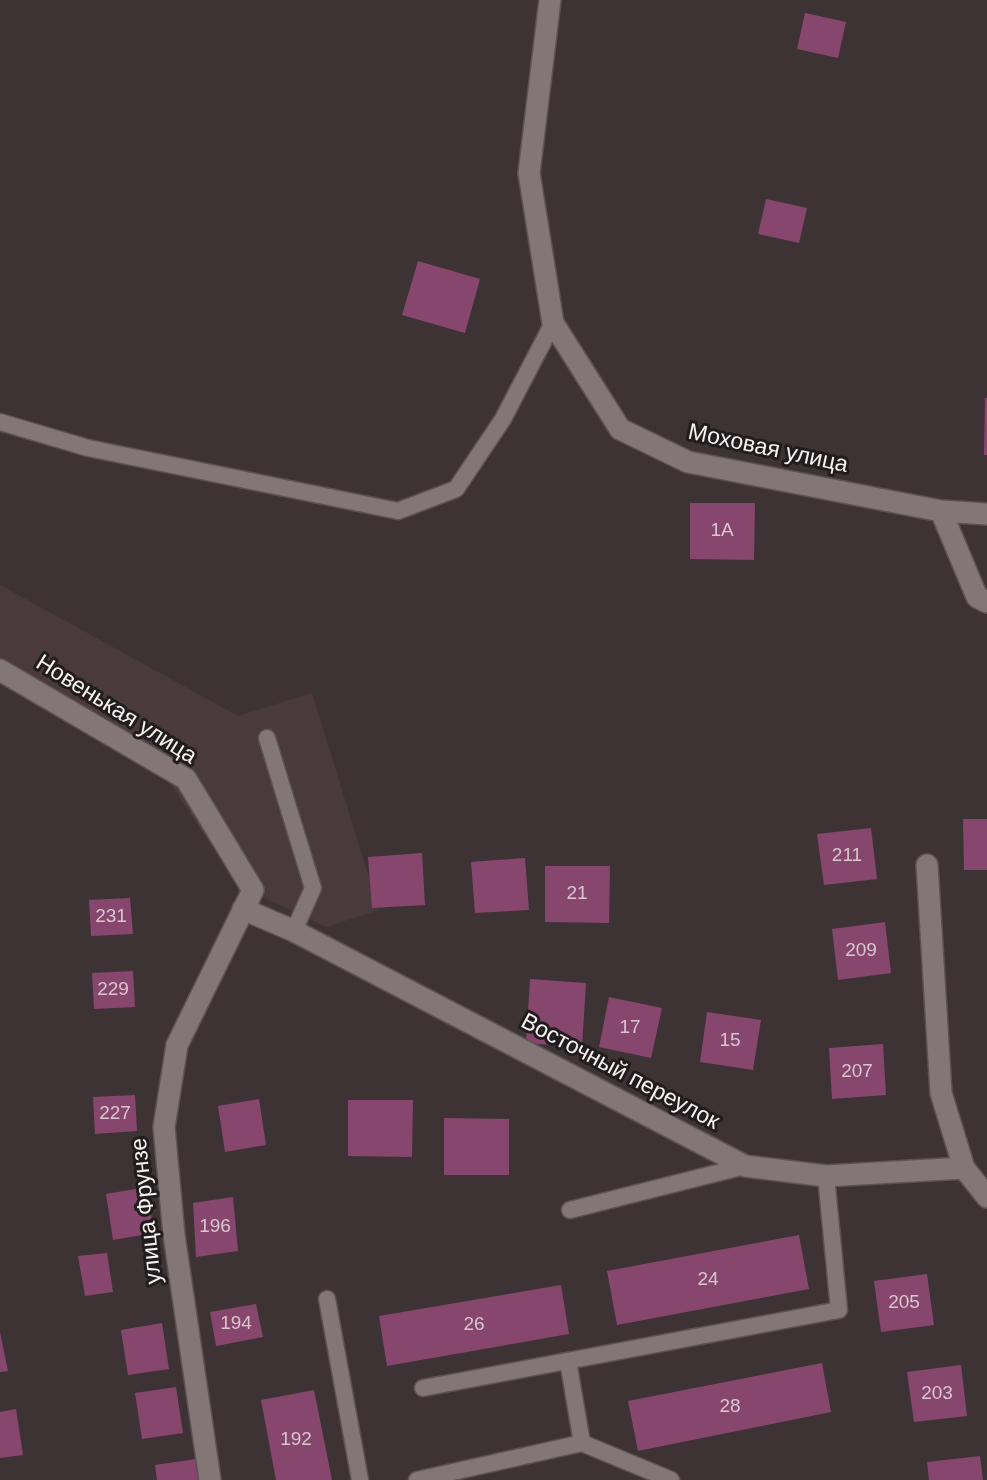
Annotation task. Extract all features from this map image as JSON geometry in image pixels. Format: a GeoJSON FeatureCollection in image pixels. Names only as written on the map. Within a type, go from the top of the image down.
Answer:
{"type":"FeatureCollection","features":[{"type":"Feature","properties":{"kind":"street","name":"Моховая улица"},"geometry":{"type":"LineString","coordinates":[[550,0],[529,173],[553,323],[620,429],[688,463],[941,512],[987,514]]}},
{"type":"Feature","properties":{"kind":"street"},"geometry":{"type":"LineString","coordinates":[[941,512],[977,597],[987,602]]}},
{"type":"Feature","properties":{"kind":"street","name":"Новенькая улица"},"geometry":{"type":"LineString","coordinates":[[0,670],[186,779],[253,890],[243,909]]}},
{"type":"Feature","properties":{"kind":"street"},"geometry":{"type":"LineString","coordinates":[[927,865],[941,1093],[964,1168],[987,1197]]}},
{"type":"Feature","properties":{"kind":"street","name":"Восточный переулок"},"geometry":{"type":"LineString","coordinates":[[243,909],[294,931],[745,1166],[826,1176],[964,1168]]}},
{"type":"Feature","properties":{"kind":"street","name":"улица Фрунзе"},"geometry":{"type":"LineString","coordinates":[[209,1480],[174,1236],[164,1127],[177,1045],[243,909]]}},
{"type":"Feature","properties":{"kind":"lane"},"geometry":{"type":"LineString","coordinates":[[0,422],[88,448],[398,512],[456,489],[503,419],[553,323]]}},
{"type":"Feature","properties":{"kind":"lane"},"geometry":{"type":"LineString","coordinates":[[267,738],[313,888],[294,931]]}},
{"type":"Feature","properties":{"kind":"lane"},"geometry":{"type":"LineString","coordinates":[[570,1210],[745,1166]]}},
{"type":"Feature","properties":{"kind":"lane"},"geometry":{"type":"LineString","coordinates":[[423,1388],[839,1310],[826,1176]]}},
{"type":"Feature","properties":{"kind":"lane"},"geometry":{"type":"LineString","coordinates":[[327,1299],[360,1480]]}},
{"type":"Feature","properties":{"kind":"lane"},"geometry":{"type":"LineString","coordinates":[[568,1361],[582,1443]]}},
{"type":"Feature","properties":{"kind":"lane"},"geometry":{"type":"LineString","coordinates":[[417,1480],[582,1443],[671,1480]]}},
{"type":"Feature","properties":{"kind":"shaded area"},"geometry":{"type":"Polygon","coordinates":[[[0,585],[238,716],[312,693],[379,910],[326,927],[239,886],[159,767],[0,677],[0,585]]]}},
{"type":"Feature","properties":{"kind":"building"},"geometry":{"type":"Polygon","coordinates":[[[805,13],[846,22],[838,58],[797,49],[805,13]]]}},
{"type":"Feature","properties":{"kind":"building"},"geometry":{"type":"Polygon","coordinates":[[[766,199],[807,208],[799,243],[758,234],[766,199]]]}},
{"type":"Feature","properties":{"kind":"building"},"geometry":{"type":"Polygon","coordinates":[[[418,261],[480,279],[465,333],[402,315],[418,261]]]}},
{"type":"Feature","properties":{"kind":"building"},"geometry":{"type":"Polygon","coordinates":[[[987,398],[987,455],[984,455],[987,398]]]}},
{"type":"Feature","properties":{"kind":"building"},"geometry":{"type":"Polygon","coordinates":[[[690,503],[755,503],[754,560],[690,559],[690,503]]]}},
{"type":"Feature","properties":{"kind":"building"},"geometry":{"type":"Polygon","coordinates":[[[963,819],[987,819],[987,870],[964,870],[963,819]]]}},
{"type":"Feature","properties":{"kind":"building"},"geometry":{"type":"Polygon","coordinates":[[[871,828],[877,879],[824,885],[817,834],[871,828]]]}},
{"type":"Feature","properties":{"kind":"building"},"geometry":{"type":"Polygon","coordinates":[[[422,853],[425,905],[372,908],[368,857],[422,853]]]}},
{"type":"Feature","properties":{"kind":"building"},"geometry":{"type":"Polygon","coordinates":[[[525,858],[529,910],[475,913],[471,862],[525,858]]]}},
{"type":"Feature","properties":{"kind":"building"},"geometry":{"type":"Polygon","coordinates":[[[545,866],[610,866],[609,923],[545,922],[545,866]]]}},
{"type":"Feature","properties":{"kind":"building"},"geometry":{"type":"Polygon","coordinates":[[[130,898],[133,934],[91,936],[89,900],[130,898]]]}},
{"type":"Feature","properties":{"kind":"building"},"geometry":{"type":"Polygon","coordinates":[[[885,922],[891,973],[838,980],[832,929],[885,922]]]}},
{"type":"Feature","properties":{"kind":"building"},"geometry":{"type":"Polygon","coordinates":[[[133,971],[135,1007],[94,1009],[92,973],[133,971]]]}},
{"type":"Feature","properties":{"kind":"building"},"geometry":{"type":"Polygon","coordinates":[[[530,979],[586,983],[582,1047],[526,1043],[530,979]]]}},
{"type":"Feature","properties":{"kind":"building"},"geometry":{"type":"Polygon","coordinates":[[[609,997],[662,1008],[651,1058],[599,1047],[609,997]]]}},
{"type":"Feature","properties":{"kind":"building"},"geometry":{"type":"Polygon","coordinates":[[[707,1012],[761,1020],[753,1070],[700,1062],[707,1012]]]}},
{"type":"Feature","properties":{"kind":"building"},"geometry":{"type":"Polygon","coordinates":[[[883,1044],[886,1095],[832,1099],[829,1048],[883,1044]]]}},
{"type":"Feature","properties":{"kind":"building"},"geometry":{"type":"Polygon","coordinates":[[[135,1095],[137,1131],[95,1134],[93,1097],[135,1095]]]}},
{"type":"Feature","properties":{"kind":"building"},"geometry":{"type":"Polygon","coordinates":[[[259,1099],[266,1145],[225,1152],[218,1106],[259,1099]]]}},
{"type":"Feature","properties":{"kind":"building"},"geometry":{"type":"Polygon","coordinates":[[[348,1100],[413,1100],[412,1157],[348,1156],[348,1100]]]}},
{"type":"Feature","properties":{"kind":"building"},"geometry":{"type":"Polygon","coordinates":[[[444,1118],[509,1119],[509,1175],[444,1175],[444,1118]]]}},
{"type":"Feature","properties":{"kind":"building"},"geometry":{"type":"Polygon","coordinates":[[[147,1187],[154,1233],[113,1240],[106,1194],[147,1187]]]}},
{"type":"Feature","properties":{"kind":"building"},"geometry":{"type":"Polygon","coordinates":[[[233,1197],[238,1251],[196,1257],[193,1203],[233,1197]]]}},
{"type":"Feature","properties":{"kind":"building"},"geometry":{"type":"Polygon","coordinates":[[[799,1235],[809,1289],[617,1325],[607,1271],[799,1235]]]}},
{"type":"Feature","properties":{"kind":"building"},"geometry":{"type":"Polygon","coordinates":[[[107,1253],[113,1292],[85,1296],[78,1256],[107,1253]]]}},
{"type":"Feature","properties":{"kind":"building"},"geometry":{"type":"Polygon","coordinates":[[[927,1274],[934,1325],[881,1332],[874,1281],[927,1274]]]}},
{"type":"Feature","properties":{"kind":"building"},"geometry":{"type":"Polygon","coordinates":[[[561,1285],[569,1334],[387,1366],[379,1316],[561,1285]]]}},
{"type":"Feature","properties":{"kind":"building"},"geometry":{"type":"Polygon","coordinates":[[[256,1304],[263,1337],[216,1346],[210,1312],[256,1304]]]}},
{"type":"Feature","properties":{"kind":"building"},"geometry":{"type":"Polygon","coordinates":[[[162,1323],[169,1369],[128,1375],[121,1330],[162,1323]]]}},
{"type":"Feature","properties":{"kind":"building"},"geometry":{"type":"Polygon","coordinates":[[[0,1332],[8,1371],[0,1372],[0,1332]]]}},
{"type":"Feature","properties":{"kind":"building"},"geometry":{"type":"Polygon","coordinates":[[[822,1363],[831,1412],[638,1451],[628,1401],[822,1363]]]}},
{"type":"Feature","properties":{"kind":"building"},"geometry":{"type":"Polygon","coordinates":[[[961,1365],[967,1416],[914,1422],[907,1372],[961,1365]]]}},
{"type":"Feature","properties":{"kind":"building"},"geometry":{"type":"Polygon","coordinates":[[[176,1387],[183,1433],[142,1439],[135,1393],[176,1387]]]}},
{"type":"Feature","properties":{"kind":"building"},"geometry":{"type":"Polygon","coordinates":[[[314,1390],[332,1480],[276,1480],[261,1400],[314,1390]]]}},
{"type":"Feature","properties":{"kind":"building"},"geometry":{"type":"Polygon","coordinates":[[[16,1409],[23,1455],[0,1458],[0,1412],[16,1409]]]}},
{"type":"Feature","properties":{"kind":"building"},"geometry":{"type":"Polygon","coordinates":[[[980,1456],[983,1480],[929,1480],[927,1462],[980,1456]]]}},
{"type":"Feature","properties":{"kind":"building"},"geometry":{"type":"Polygon","coordinates":[[[196,1459],[199,1480],[157,1480],[155,1465],[196,1459]]]}}]}
